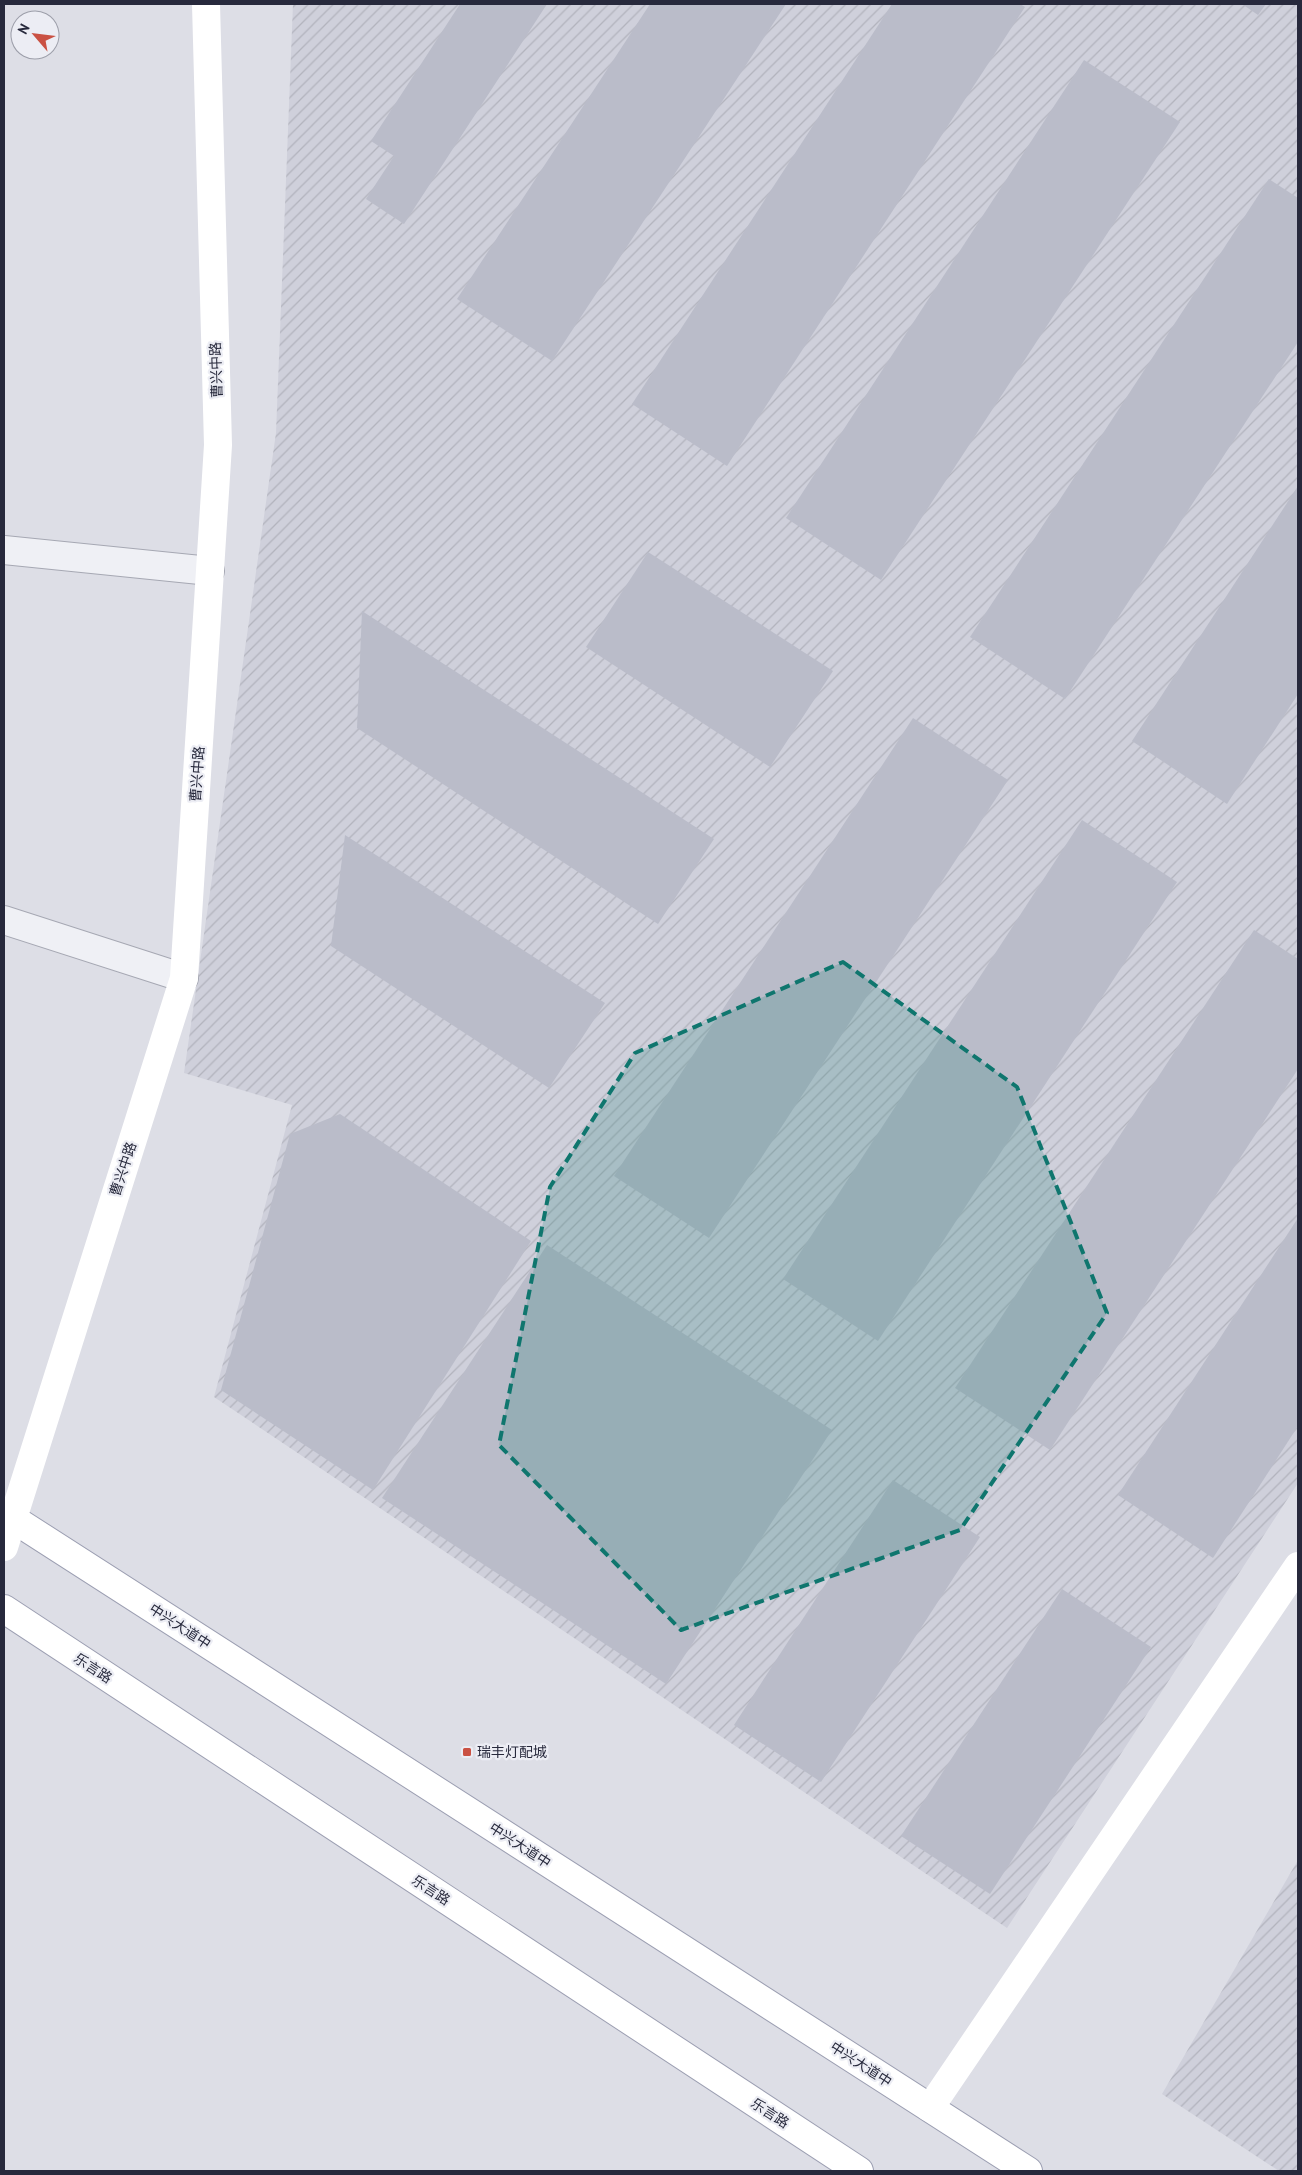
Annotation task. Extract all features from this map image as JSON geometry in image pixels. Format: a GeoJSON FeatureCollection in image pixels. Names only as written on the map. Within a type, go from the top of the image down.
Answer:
{"type":"FeatureCollection","features":[{"type":"Feature","properties":{"kind":"street","name":"曹兴中路"},"geometry":{"type":"LineString","coordinates":[[4,1547],[8,1516],[184,978],[218,445],[206,4]]}},
{"type":"Feature","properties":{"kind":"street"},"geometry":{"type":"LineString","coordinates":[[4,550],[210,571]]}},
{"type":"Feature","properties":{"kind":"street"},"geometry":{"type":"LineString","coordinates":[[4,920],[184,978]]}},
{"type":"Feature","properties":{"kind":"street","name":"中兴大道中"},"geometry":{"type":"LineString","coordinates":[[8,1516],[1028,2171]]}},
{"type":"Feature","properties":{"kind":"street"},"geometry":{"type":"LineString","coordinates":[[930,2108],[1298,1566]]}},
{"type":"Feature","properties":{"kind":"street","name":"乐言路"},"geometry":{"type":"LineString","coordinates":[[4,1609],[859,2171]]}},
{"type":"Feature","properties":{"kind":"highlighted area"},"geometry":{"type":"Polygon","coordinates":[[[843,962],[1017,1087],[1107,1313],[960,1530],[681,1630],[499,1445],[550,1187],[635,1053],[843,962]]]}},
{"type":"Feature","properties":{"kind":"shaded area"},"geometry":{"type":"Polygon","coordinates":[[[293,4],[1298,4],[1298,1483],[1007,1928],[214,1397],[292,1105],[184,1073],[276,433],[293,4]]]}},
{"type":"Feature","properties":{"kind":"shaded area"},"geometry":{"type":"Polygon","coordinates":[[[1298,1860],[1298,2171],[1279,2171],[1162,2094],[1298,1860]]]}},
{"type":"Feature","properties":{"kind":"building"},"geometry":{"type":"Polygon","coordinates":[[[460,4],[547,4],[404,224],[366,199],[394,156],[371,141],[460,4]]]}},
{"type":"Feature","properties":{"kind":"building"},"geometry":{"type":"Polygon","coordinates":[[[650,4],[786,4],[552,361],[457,299],[650,4]]]}},
{"type":"Feature","properties":{"kind":"building"},"geometry":{"type":"Polygon","coordinates":[[[892,4],[1020,4],[1025,7],[727,466],[632,404],[892,4]]]}},
{"type":"Feature","properties":{"kind":"building"},"geometry":{"type":"Polygon","coordinates":[[[1242,4],[1266,4],[1258,15],[1242,4]]]}},
{"type":"Feature","properties":{"kind":"building"},"geometry":{"type":"Polygon","coordinates":[[[1084,60],[1180,122],[881,580],[786,518],[1084,60]]]}},
{"type":"Feature","properties":{"kind":"building"},"geometry":{"type":"Polygon","coordinates":[[[1269,179],[1298,198],[1298,342],[1065,699],[970,637],[1269,179]]]}},
{"type":"Feature","properties":{"kind":"building"},"geometry":{"type":"Polygon","coordinates":[[[1298,486],[1298,694],[1227,804],[1132,741],[1298,486]]]}},
{"type":"Feature","properties":{"kind":"building"},"geometry":{"type":"Polygon","coordinates":[[[648,552],[833,671],[770,767],[586,647],[648,552]]]}},
{"type":"Feature","properties":{"kind":"building"},"geometry":{"type":"Polygon","coordinates":[[[362,611],[714,839],[658,924],[357,728],[362,611]]]}},
{"type":"Feature","properties":{"kind":"building"},"geometry":{"type":"Polygon","coordinates":[[[913,718],[1008,780],[709,1238],[614,1176],[913,718]]]}},
{"type":"Feature","properties":{"kind":"building"},"geometry":{"type":"Polygon","coordinates":[[[1082,820],[1177,882],[878,1341],[783,1279],[1082,820]]]}},
{"type":"Feature","properties":{"kind":"building"},"geometry":{"type":"Polygon","coordinates":[[[345,835],[605,1003],[549,1088],[331,946],[345,835]]]}},
{"type":"Feature","properties":{"kind":"building"},"geometry":{"type":"Polygon","coordinates":[[[1254,930],[1298,959],[1298,1069],[1050,1450],[955,1388],[1254,930]]]}},
{"type":"Feature","properties":{"kind":"building"},"geometry":{"type":"Polygon","coordinates":[[[340,1114],[531,1241],[373,1490],[221,1390],[290,1134],[340,1114]]]}},
{"type":"Feature","properties":{"kind":"building"},"geometry":{"type":"Polygon","coordinates":[[[1298,1218],[1298,1426],[1213,1558],[1118,1495],[1298,1218]]]}},
{"type":"Feature","properties":{"kind":"building"},"geometry":{"type":"Polygon","coordinates":[[[547,1245],[832,1430],[666,1684],[382,1498],[547,1245]]]}},
{"type":"Feature","properties":{"kind":"building"},"geometry":{"type":"Polygon","coordinates":[[[893,1480],[980,1537],[821,1782],[734,1725],[893,1480]]]}},
{"type":"Feature","properties":{"kind":"building"},"geometry":{"type":"Polygon","coordinates":[[[1062,1589],[1151,1647],[990,1894],[901,1836],[1062,1589]]]}},
{"type":"Feature","properties":{"kind":"place","name":"瑞丰灯配城"},"geometry":{"type":"Point","coordinates":[467,1752]}}]}
